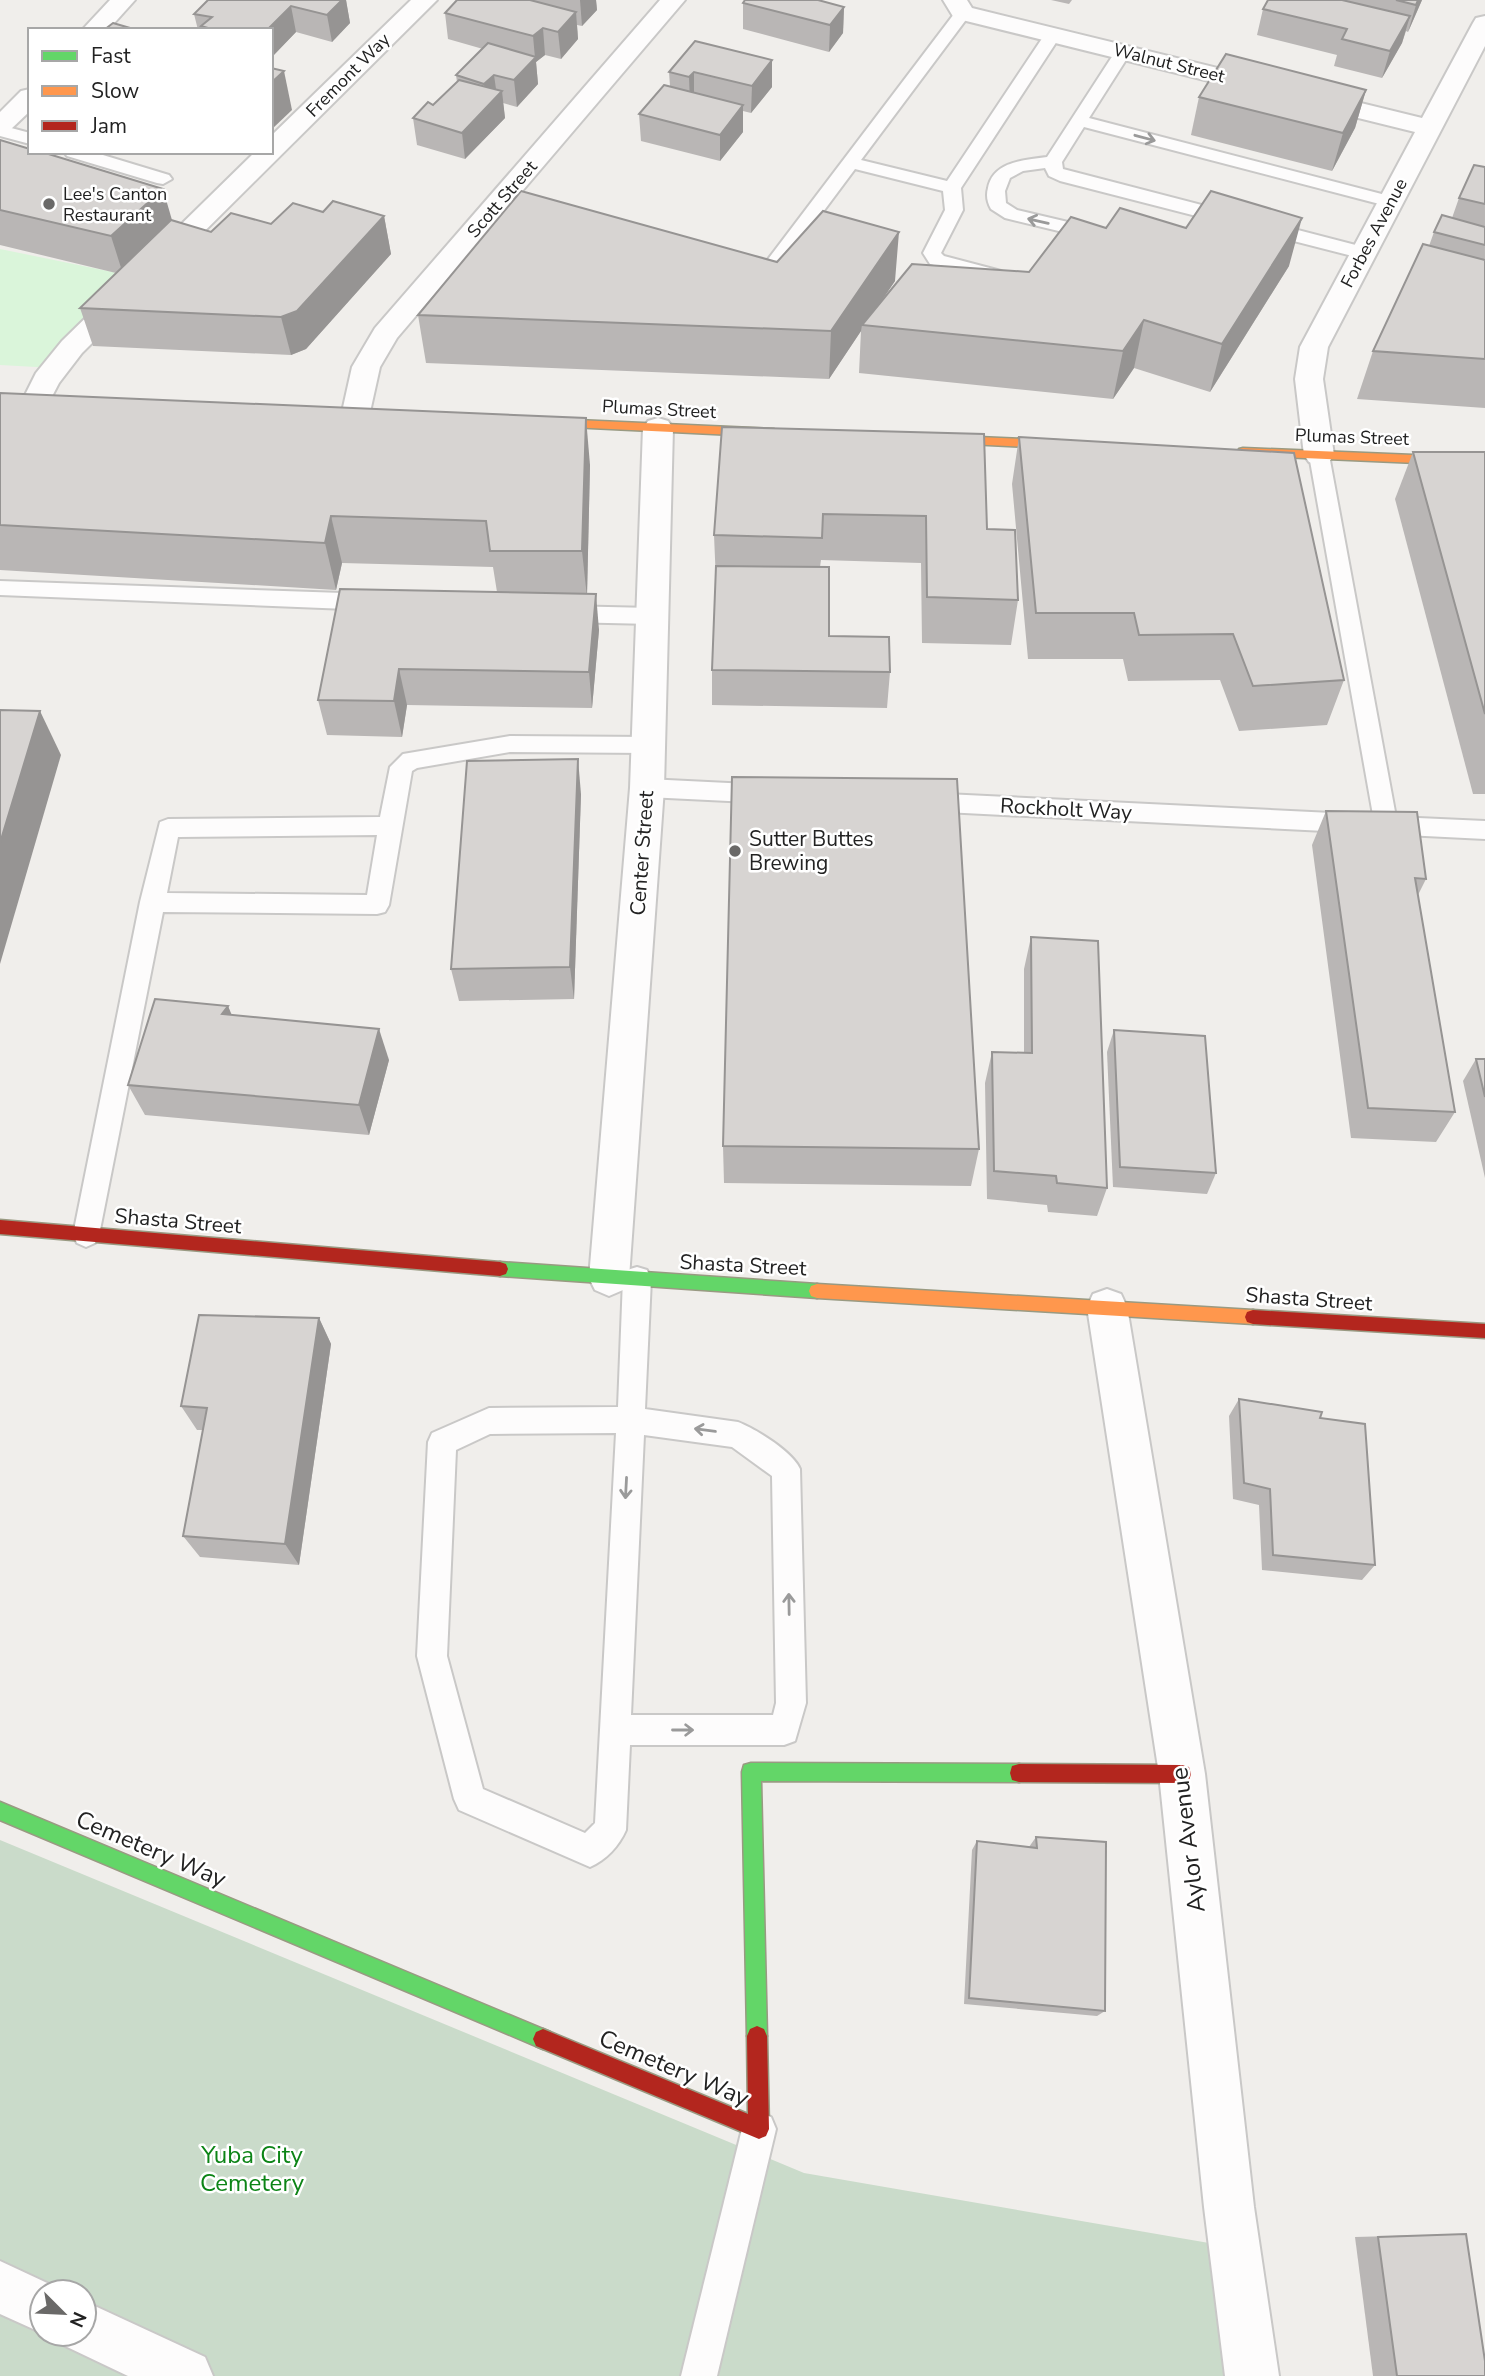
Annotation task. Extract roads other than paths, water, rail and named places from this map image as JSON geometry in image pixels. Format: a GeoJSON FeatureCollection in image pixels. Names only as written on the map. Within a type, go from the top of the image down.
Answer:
{"type":"FeatureCollection","features":[{"type":"Feature","properties":{"kind":"street"},"geometry":{"type":"LineString","coordinates":[[96,28],[123,0]]}},
{"type":"Feature","properties":{"kind":"street","name":"Fremont Way"},"geometry":{"type":"LineString","coordinates":[[273,150],[425,0]]}},
{"type":"Feature","properties":{"kind":"street","name":"Scott Street"},"geometry":{"type":"LineString","coordinates":[[356,412],[366,367],[385,334],[673,0]]}},
{"type":"Feature","properties":{"kind":"street","name":"Walnut Street"},"geometry":{"type":"LineString","coordinates":[[959,7],[1053,35],[1430,128]]}},
{"type":"Feature","properties":{"kind":"street","name":"Forbes Avenue"},"geometry":{"type":"LineString","coordinates":[[1319,455],[1309,379],[1314,347],[1430,128],[1481,39]]}},
{"type":"Feature","properties":{"kind":"street"},"geometry":{"type":"LineString","coordinates":[[0,128],[28,98]]}},
{"type":"Feature","properties":{"kind":"street","name":"Fremont Way"},"geometry":{"type":"LineString","coordinates":[[38,397],[46,380],[72,347],[269,154]]}},
{"type":"Feature","properties":{"kind":"street","name":"Plumas Street"},"geometry":{"type":"LineString","coordinates":[[510,421],[797,434]]}},
{"type":"Feature","properties":{"kind":"street","name":"Center Street"},"geometry":{"type":"LineString","coordinates":[[623,1279],[649,745],[658,428]]}},
{"type":"Feature","properties":{"kind":"street"},"geometry":{"type":"LineString","coordinates":[[909,438],[1090,446]]}},
{"type":"Feature","properties":{"kind":"street","name":"Plumas Street"},"geometry":{"type":"LineString","coordinates":[[1229,452],[1485,462]]}},
{"type":"Feature","properties":{"kind":"street","name":"Shasta Street"},"geometry":{"type":"LineString","coordinates":[[0,1227],[623,1279],[1485,1331]]}},
{"type":"Feature","properties":{"kind":"street","name":"Aylor Avenue"},"geometry":{"type":"LineString","coordinates":[[1107,1307],[1182,1774],[1229,2207],[1252,2376]]}},
{"type":"Feature","properties":{"kind":"street","name":"Cemetery Way"},"geometry":{"type":"LineString","coordinates":[[0,1811],[759,2129],[751,1772],[1182,1774]]}},
{"type":"Feature","properties":{"kind":"street"},"geometry":{"type":"LineString","coordinates":[[0,2287],[28,2300]]}},
{"type":"Feature","properties":{"kind":"street"},"geometry":{"type":"LineString","coordinates":[[98,2334],[186,2376]]}},
{"type":"Feature","properties":{"kind":"lane"},"geometry":{"type":"LineString","coordinates":[[757,287],[851,163],[959,7]]}},
{"type":"Feature","properties":{"kind":"lane"},"geometry":{"type":"LineString","coordinates":[[1011,279],[945,263],[937,260],[932,253],[954,210],[952,188],[1053,35]]}},
{"type":"Feature","properties":{"kind":"lane"},"geometry":{"type":"LineString","coordinates":[[1124,52],[1053,162],[1055,172],[1364,253]]}},
{"type":"Feature","properties":{"kind":"lane"},"geometry":{"type":"LineString","coordinates":[[1079,121],[1391,202]]}},
{"type":"Feature","properties":{"kind":"lane"},"geometry":{"type":"LineString","coordinates":[[0,128],[28,138]]}},
{"type":"Feature","properties":{"kind":"lane"},"geometry":{"type":"LineString","coordinates":[[81,154],[163,179]]}},
{"type":"Feature","properties":{"kind":"lane"},"geometry":{"type":"LineString","coordinates":[[1053,162],[1009,169],[998,180],[995,191],[997,205],[1011,214],[1115,239]]}},
{"type":"Feature","properties":{"kind":"lane"},"geometry":{"type":"LineString","coordinates":[[851,163],[952,188]]}},
{"type":"Feature","properties":{"kind":"lane"},"geometry":{"type":"LineString","coordinates":[[1172,227],[1186,208]]}},
{"type":"Feature","properties":{"kind":"lane"},"geometry":{"type":"LineString","coordinates":[[1319,455],[1386,825]]}},
{"type":"Feature","properties":{"kind":"lane"},"geometry":{"type":"LineString","coordinates":[[0,588],[395,603]]}},
{"type":"Feature","properties":{"kind":"lane"},"geometry":{"type":"LineString","coordinates":[[549,614],[652,617]]}},
{"type":"Feature","properties":{"kind":"lane"},"geometry":{"type":"LineString","coordinates":[[152,902],[377,905],[401,767],[411,760],[510,744],[649,745]]}},
{"type":"Feature","properties":{"kind":"lane"},"geometry":{"type":"LineString","coordinates":[[647,788],[787,795]]}},
{"type":"Feature","properties":{"kind":"lane","name":"Rockholt Way"},"geometry":{"type":"LineString","coordinates":[[898,801],[1485,830]]}},
{"type":"Feature","properties":{"kind":"lane"},"geometry":{"type":"LineString","coordinates":[[86,1234],[167,828],[390,826]]}},
{"type":"Feature","properties":{"kind":"lane"},"geometry":{"type":"LineString","coordinates":[[615,1730],[783,1730],[791,1703],[786,1469],[738,1434],[630,1420],[489,1421],[443,1442],[432,1656],[470,1799],[590,1851],[610,1830],[630,1420],[623,1279]]}},
{"type":"Feature","properties":{"kind":"lane"},"geometry":{"type":"LineString","coordinates":[[699,2376],[759,2129]]}},
{"type":"Feature","properties":{"kind":"place","name":"Lee's Canton Restaurant"},"geometry":{"type":"Point","coordinates":[49,204]}},
{"type":"Feature","properties":{"kind":"place","name":"Sutter Buttes Brewing"},"geometry":{"type":"Point","coordinates":[735,851]}},
{"type":"Feature","properties":{"kind":"park label","name":"Yuba City Cemetery"},"geometry":{"type":"Point","coordinates":[252,2169]}}]}
